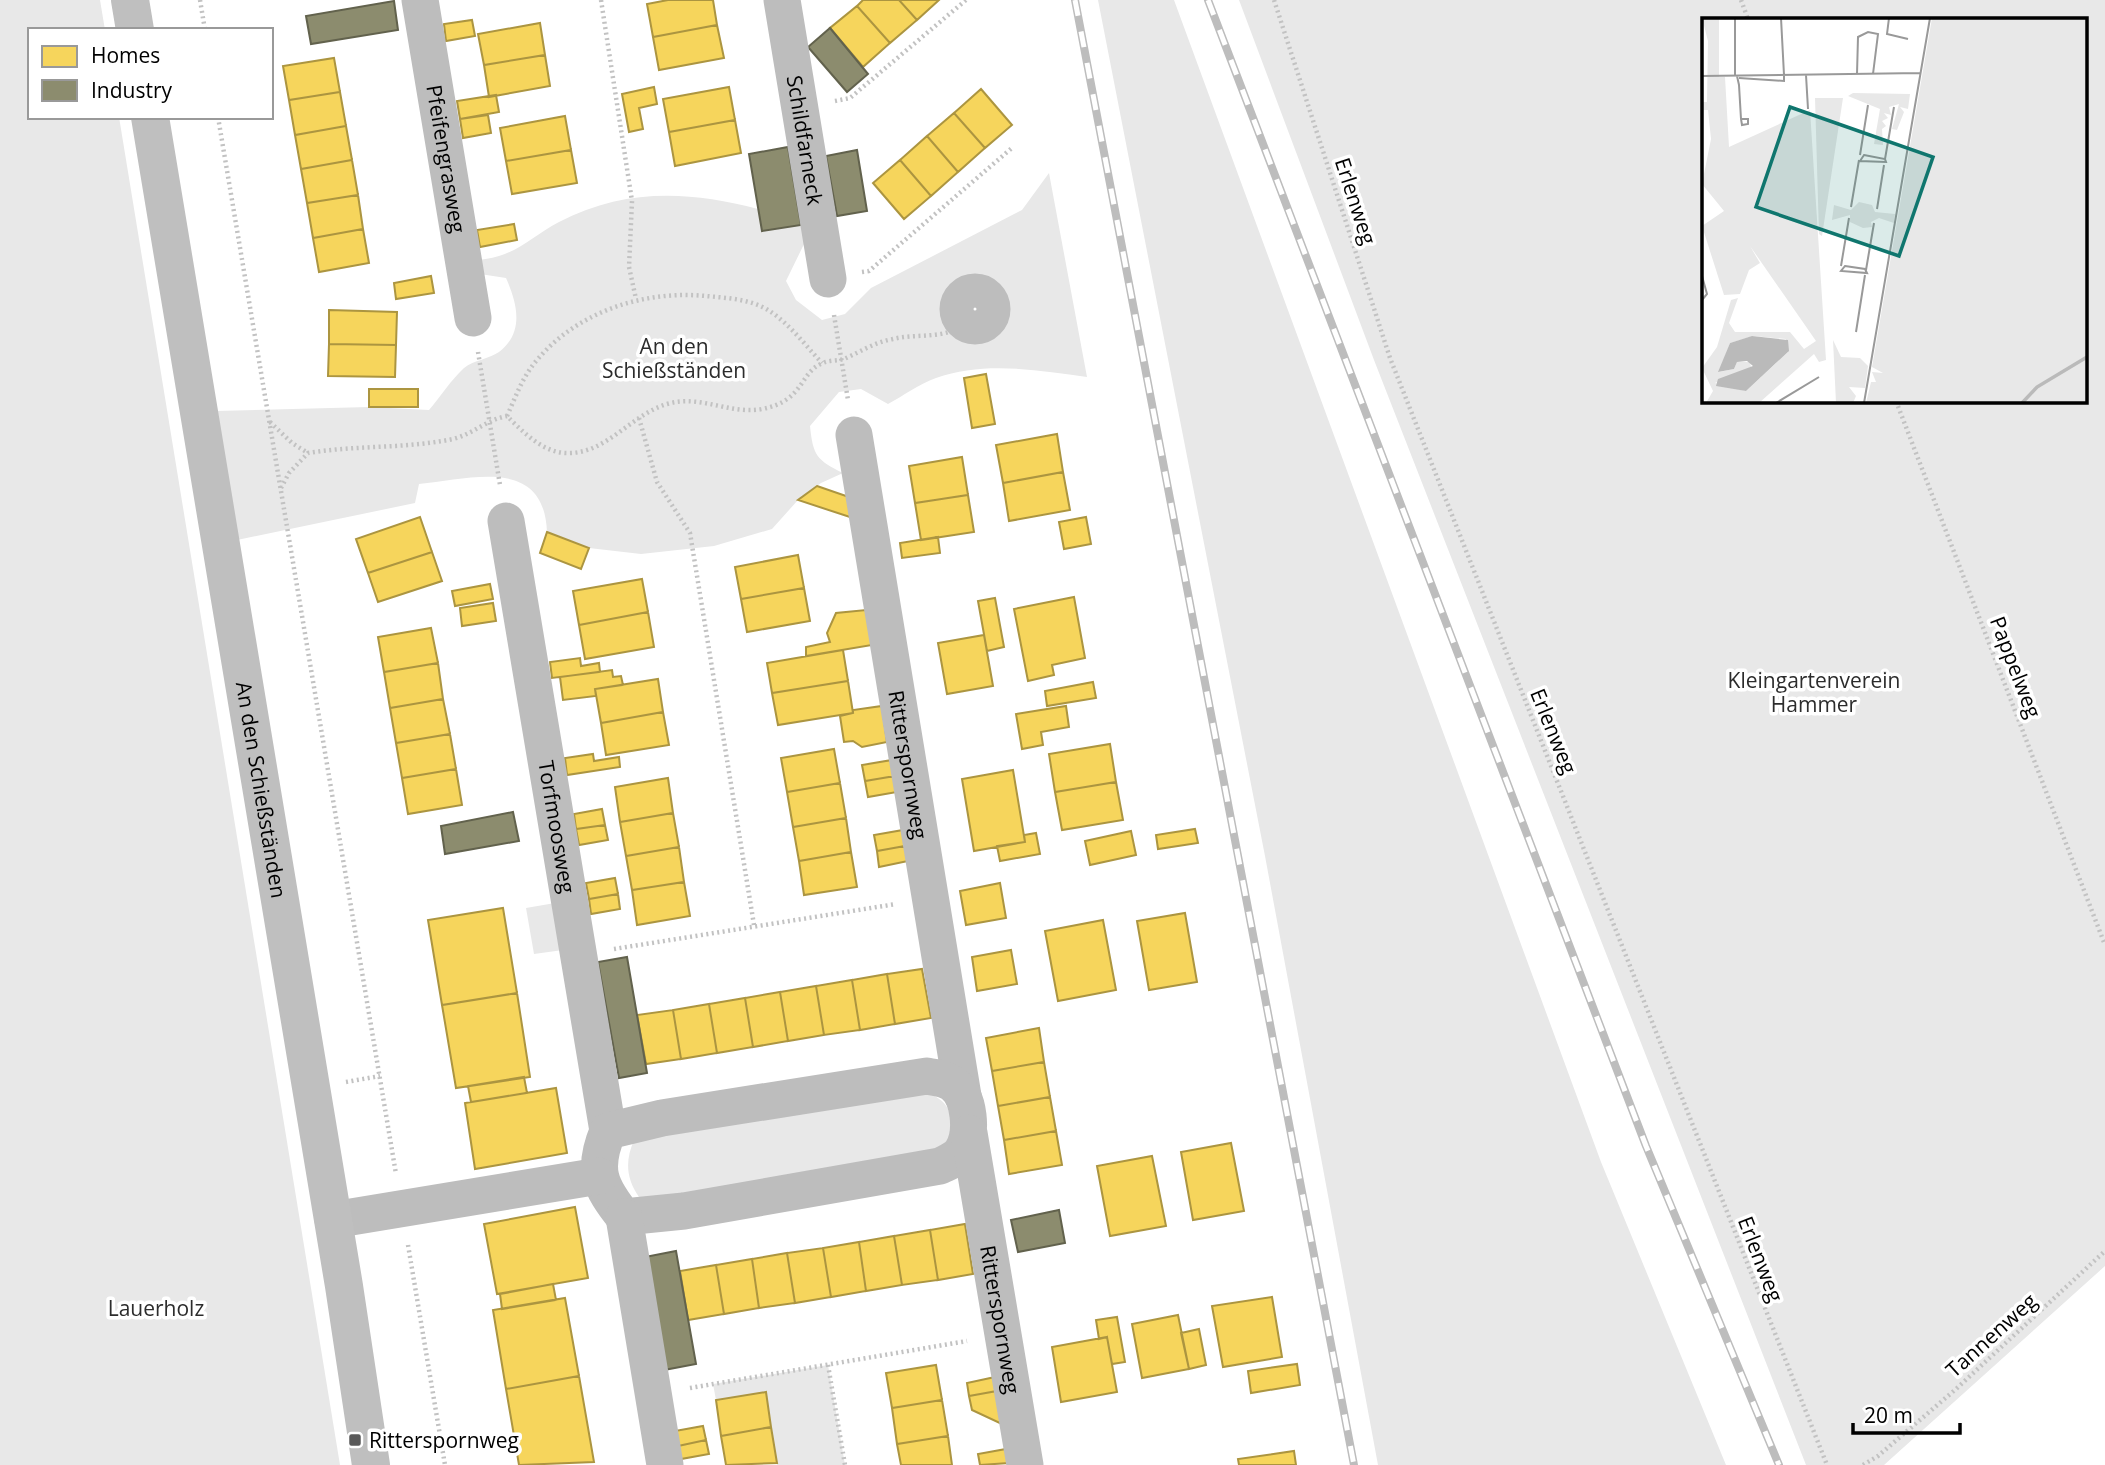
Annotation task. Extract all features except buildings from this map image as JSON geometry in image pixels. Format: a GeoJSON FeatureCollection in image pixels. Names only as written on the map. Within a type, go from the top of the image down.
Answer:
{"type":"FeatureCollection","features":[{"type":"Feature","properties":{"kind":"street"},"geometry":{"type":"LineString","coordinates":[[130,0],[135,28]]}},
{"type":"Feature","properties":{"kind":"street","name":"Pfeifengrasweg"},"geometry":{"type":"LineString","coordinates":[[420,0],[473,318]]}},
{"type":"Feature","properties":{"kind":"street","name":"Schildfarneck"},"geometry":{"type":"LineString","coordinates":[[782,0],[828,279]]}},
{"type":"Feature","properties":{"kind":"street","name":"An den Schießständen"},"geometry":{"type":"LineString","coordinates":[[150,119],[333,1220],[371,1465]]}},
{"type":"Feature","properties":{"kind":"street","name":"Ritterspornweg"},"geometry":{"type":"LineString","coordinates":[[854,435],[1025,1465]]}},
{"type":"Feature","properties":{"kind":"street","name":"Torfmoosweg"},"geometry":{"type":"LineString","coordinates":[[506,521],[608,1131]]}},
{"type":"Feature","properties":{"kind":"street"},"geometry":{"type":"LineString","coordinates":[[665,1465],[624,1217],[607,1195],[599,1176],[600,1149],[608,1131],[662,1118],[905,1077],[946,1079],[963,1096]]}},
{"type":"Feature","properties":{"kind":"street"},"geometry":{"type":"LineString","coordinates":[[624,1217],[684,1211],[930,1169],[956,1158],[970,1133]]}},
{"type":"Feature","properties":{"kind":"street"},"geometry":{"type":"LineString","coordinates":[[333,1220],[599,1176]]}},
{"type":"Feature","properties":{"kind":"path"},"geometry":{"type":"LineString","coordinates":[[200,0],[205,28]]}},
{"type":"Feature","properties":{"kind":"path"},"geometry":{"type":"LineString","coordinates":[[601,0],[632,201],[629,267],[636,299]]}},
{"type":"Feature","properties":{"kind":"path"},"geometry":{"type":"LineString","coordinates":[[800,107],[850,98],[966,0]]}},
{"type":"Feature","properties":{"kind":"path","name":"Erlenweg"},"geometry":{"type":"LineString","coordinates":[[1274,0],[1390,358],[1827,1465]]}},
{"type":"Feature","properties":{"kind":"path"},"geometry":{"type":"LineString","coordinates":[[1741,0],[1748,18]]}},
{"type":"Feature","properties":{"kind":"path"},"geometry":{"type":"LineString","coordinates":[[218,119],[445,1465]]}},
{"type":"Feature","properties":{"kind":"path"},"geometry":{"type":"LineString","coordinates":[[854,435],[828,279],[869,271],[1013,147]]}},
{"type":"Feature","properties":{"kind":"path"},"geometry":{"type":"LineString","coordinates":[[507,416],[529,371],[559,338],[613,307],[636,299],[663,295],[698,295],[751,302],[786,325],[822,363]]}},
{"type":"Feature","properties":{"kind":"path"},"geometry":{"type":"LineString","coordinates":[[473,318],[506,521]]}},
{"type":"Feature","properties":{"kind":"path"},"geometry":{"type":"LineString","coordinates":[[507,416],[535,441],[565,454],[596,447],[664,404],[683,400],[759,410],[783,403],[801,390],[811,372],[822,363],[842,360],[891,339],[950,333],[964,324]]}},
{"type":"Feature","properties":{"kind":"path","name":"Pappelweg"},"geometry":{"type":"LineString","coordinates":[[1896,402],[2105,945]]}},
{"type":"Feature","properties":{"kind":"path"},"geometry":{"type":"LineString","coordinates":[[270,421],[292,443],[308,453],[391,448],[453,439],[471,433],[489,419],[507,416]]}},
{"type":"Feature","properties":{"kind":"path"},"geometry":{"type":"LineString","coordinates":[[639,418],[657,482],[690,533],[754,925]]}},
{"type":"Feature","properties":{"kind":"path"},"geometry":{"type":"LineString","coordinates":[[281,489],[289,473],[308,453]]}},
{"type":"Feature","properties":{"kind":"path"},"geometry":{"type":"LineString","coordinates":[[578,955],[931,899]]}},
{"type":"Feature","properties":{"kind":"path"},"geometry":{"type":"LineString","coordinates":[[342,1070],[344,1083],[380,1076]]}},
{"type":"Feature","properties":{"kind":"path","name":"Tannenweg"},"geometry":{"type":"LineString","coordinates":[[1863,1465],[1878,1456],[1956,1389],[2105,1251]]}},
{"type":"Feature","properties":{"kind":"path"},"geometry":{"type":"LineString","coordinates":[[654,1394],[1003,1335]]}},
{"type":"Feature","properties":{"kind":"path"},"geometry":{"type":"LineString","coordinates":[[828,1365],[845,1465]]}},
{"type":"Feature","properties":{"kind":"green space","name":"Lauerholz"},"geometry":{"type":"Polygon","coordinates":[[[0,0],[100,0],[105,28],[28,28],[28,119],[119,119],[340,1465],[0,1465],[0,0]]]}},
{"type":"Feature","properties":{"kind":"green space"},"geometry":{"type":"Polygon","coordinates":[[[1098,0],[1174,0],[1601,1162],[1726,1465],[1378,1465],[1265,856],[1098,0]]]}},
{"type":"Feature","properties":{"kind":"green space","name":"Kleingartenverein Hammer"},"geometry":{"type":"Polygon","coordinates":[[[1239,0],[2105,0],[2105,1266],[1884,1465],[1806,1465],[1374,360],[1239,0]]]}},
{"type":"Feature","properties":{"kind":"green space"},"geometry":{"type":"Polygon","coordinates":[[[1049,173],[1087,377],[1011,368],[973,370],[930,381],[888,404],[861,389],[839,392],[810,426],[818,456],[843,473],[821,483],[798,500],[772,529],[714,546],[641,554],[589,548],[547,532],[543,508],[533,492],[519,482],[482,477],[419,484],[415,503],[237,540],[216,411],[369,407],[429,410],[464,368],[499,352],[513,336],[516,326],[515,307],[506,278],[480,274],[478,260],[512,251],[559,222],[584,211],[633,198],[682,196],[758,209],[762,231],[801,225],[805,242],[786,281],[796,300],[822,320],[845,314],[871,288],[1022,210],[1049,173]],[[977,292],[967,293],[958,305],[960,320],[973,327],[986,322],[992,310],[990,300],[977,292]]]}},
{"type":"Feature","properties":{"kind":"green space"},"geometry":{"type":"Polygon","coordinates":[[[555,903],[563,950],[534,954],[526,908],[555,903]]]}},
{"type":"Feature","properties":{"kind":"green space"},"geometry":{"type":"Polygon","coordinates":[[[917,1088],[938,1098],[948,1109],[951,1124],[949,1147],[653,1202],[639,1197],[631,1183],[628,1162],[634,1140],[917,1088]]]}},
{"type":"Feature","properties":{"kind":"green space"},"geometry":{"type":"Polygon","coordinates":[[[828,1365],[845,1465],[777,1465],[766,1392],[716,1400],[713,1384],[828,1365]]]}},
{"type":"Feature","properties":{"kind":"railway"},"geometry":{"type":"LineString","coordinates":[[1075,0],[1354,1465]]}},
{"type":"Feature","properties":{"kind":"railway"},"geometry":{"type":"LineString","coordinates":[[1208,0],[1646,1146],[1779,1465]]}},
{"type":"Feature","properties":{"kind":"place","name":"Ritterspornweg"},"geometry":{"type":"Point","coordinates":[355,1440]}}]}
